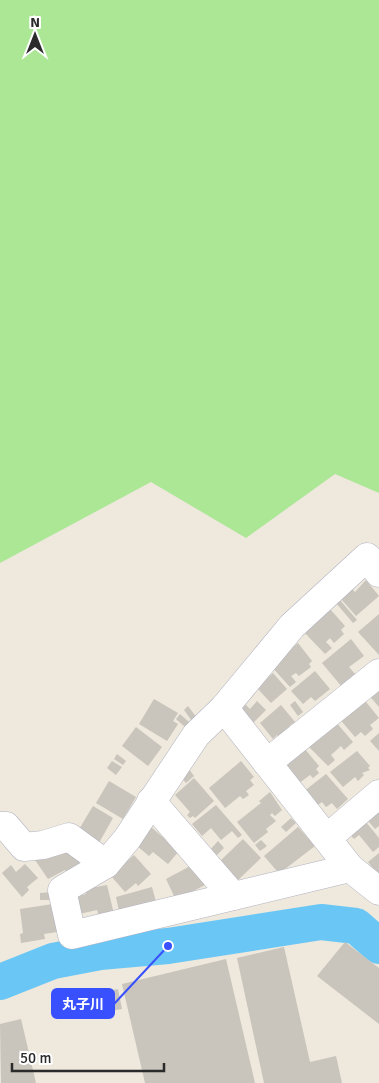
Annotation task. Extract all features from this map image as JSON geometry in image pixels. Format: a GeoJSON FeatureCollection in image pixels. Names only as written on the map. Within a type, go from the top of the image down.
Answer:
{"type":"FeatureCollection","features":[{"type":"Feature","properties":{"kind":"street"},"geometry":{"type":"LineString","coordinates":[[350,868],[72,935],[62,890],[106,864],[127,839],[196,735],[224,708],[292,626],[367,558],[379,573]]}},
{"type":"Feature","properties":{"kind":"street"},"geometry":{"type":"LineString","coordinates":[[267,763],[379,673]]}},
{"type":"Feature","properties":{"kind":"street"},"geometry":{"type":"LineString","coordinates":[[224,708],[350,868],[379,891]]}},
{"type":"Feature","properties":{"kind":"street"},"geometry":{"type":"LineString","coordinates":[[327,838],[379,794]]}},
{"type":"Feature","properties":{"kind":"street"},"geometry":{"type":"LineString","coordinates":[[151,801],[234,896]]}},
{"type":"Feature","properties":{"kind":"street"},"geometry":{"type":"LineString","coordinates":[[0,826],[6,826],[24,847],[43,845],[69,837],[106,864]]}},
{"type":"Feature","properties":{"kind":"green space"},"geometry":{"type":"Polygon","coordinates":[[[0,0],[379,0],[379,493],[335,474],[246,538],[151,482],[0,563],[0,0]]]}},
{"type":"Feature","properties":{"kind":"building"},"geometry":{"type":"Polygon","coordinates":[[[366,580],[379,596],[356,616],[341,599],[352,589],[355,592],[366,580]]]}},
{"type":"Feature","properties":{"kind":"building"},"geometry":{"type":"Polygon","coordinates":[[[340,600],[357,620],[353,623],[336,603],[340,600]]]}},
{"type":"Feature","properties":{"kind":"building"},"geometry":{"type":"Polygon","coordinates":[[[330,609],[345,626],[341,630],[344,634],[334,643],[330,638],[326,642],[332,648],[325,654],[303,631],[330,609]]]}},
{"type":"Feature","properties":{"kind":"building"},"geometry":{"type":"Polygon","coordinates":[[[379,614],[379,655],[358,632],[379,614]]]}},
{"type":"Feature","properties":{"kind":"building"},"geometry":{"type":"Polygon","coordinates":[[[351,639],[364,656],[349,667],[356,675],[342,687],[322,663],[351,639]]]}},
{"type":"Feature","properties":{"kind":"building"},"geometry":{"type":"Polygon","coordinates":[[[298,643],[312,661],[309,664],[311,667],[299,676],[296,673],[291,676],[296,682],[290,687],[270,665],[298,643]]]}},
{"type":"Feature","properties":{"kind":"building"},"geometry":{"type":"Polygon","coordinates":[[[315,671],[330,689],[315,701],[311,697],[303,704],[291,691],[315,671]]]}},
{"type":"Feature","properties":{"kind":"building"},"geometry":{"type":"Polygon","coordinates":[[[273,673],[287,689],[271,703],[257,688],[273,673]]]}},
{"type":"Feature","properties":{"kind":"building"},"geometry":{"type":"Polygon","coordinates":[[[379,685],[379,707],[367,693],[379,685]]]}},
{"type":"Feature","properties":{"kind":"building"},"geometry":{"type":"Polygon","coordinates":[[[362,697],[379,718],[370,725],[373,729],[365,736],[361,732],[355,737],[338,717],[362,697]]]}},
{"type":"Feature","properties":{"kind":"building"},"geometry":{"type":"Polygon","coordinates":[[[154,699],[178,713],[173,721],[178,724],[167,741],[139,724],[154,699]]]}},
{"type":"Feature","properties":{"kind":"building"},"geometry":{"type":"Polygon","coordinates":[[[257,701],[266,710],[249,727],[235,713],[245,704],[250,709],[257,701]]]}},
{"type":"Feature","properties":{"kind":"building"},"geometry":{"type":"Polygon","coordinates":[[[295,701],[303,712],[298,716],[290,705],[295,701]]]}},
{"type":"Feature","properties":{"kind":"building"},"geometry":{"type":"Polygon","coordinates":[[[281,705],[295,722],[289,726],[291,728],[284,732],[286,734],[280,739],[277,735],[273,739],[260,723],[281,705]]]}},
{"type":"Feature","properties":{"kind":"building"},"geometry":{"type":"Polygon","coordinates":[[[188,706],[197,718],[192,721],[184,710],[188,706]]]}},
{"type":"Feature","properties":{"kind":"building"},"geometry":{"type":"Polygon","coordinates":[[[180,714],[189,722],[185,727],[176,719],[180,714]]]}},
{"type":"Feature","properties":{"kind":"building"},"geometry":{"type":"Polygon","coordinates":[[[335,721],[353,742],[344,750],[341,746],[331,755],[335,760],[328,766],[307,745],[335,721]]]}},
{"type":"Feature","properties":{"kind":"building"},"geometry":{"type":"Polygon","coordinates":[[[136,727],[162,747],[148,766],[122,746],[136,727]]]}},
{"type":"Feature","properties":{"kind":"building"},"geometry":{"type":"Polygon","coordinates":[[[379,733],[379,751],[370,741],[379,733]]]}},
{"type":"Feature","properties":{"kind":"building"},"geometry":{"type":"Polygon","coordinates":[[[304,748],[319,766],[316,769],[319,773],[313,778],[310,775],[298,784],[283,766],[304,748]]]}},
{"type":"Feature","properties":{"kind":"building"},"geometry":{"type":"Polygon","coordinates":[[[357,751],[370,766],[368,768],[370,770],[362,773],[364,775],[358,781],[355,777],[343,787],[330,772],[357,751]]]}},
{"type":"Feature","properties":{"kind":"building"},"geometry":{"type":"Polygon","coordinates":[[[117,754],[126,761],[123,765],[114,759],[117,754]]]}},
{"type":"Feature","properties":{"kind":"building"},"geometry":{"type":"Polygon","coordinates":[[[112,761],[122,767],[116,775],[107,768],[112,761]]]}},
{"type":"Feature","properties":{"kind":"building"},"geometry":{"type":"Polygon","coordinates":[[[241,761],[254,777],[250,780],[254,785],[246,791],[249,795],[243,799],[240,796],[225,808],[209,788],[241,761]]]}},
{"type":"Feature","properties":{"kind":"building"},"geometry":{"type":"Polygon","coordinates":[[[186,765],[194,776],[186,783],[177,773],[186,765]]]}},
{"type":"Feature","properties":{"kind":"building"},"geometry":{"type":"Polygon","coordinates":[[[326,774],[348,799],[337,809],[332,803],[326,807],[322,802],[315,807],[303,792],[326,774]]]}},
{"type":"Feature","properties":{"kind":"building"},"geometry":{"type":"Polygon","coordinates":[[[194,778],[214,801],[195,818],[193,816],[190,818],[187,815],[190,812],[175,795],[194,778]]]}},
{"type":"Feature","properties":{"kind":"building"},"geometry":{"type":"Polygon","coordinates":[[[109,781],[136,797],[123,819],[96,803],[109,781]]]}},
{"type":"Feature","properties":{"kind":"building"},"geometry":{"type":"Polygon","coordinates":[[[270,792],[282,810],[275,816],[272,813],[270,815],[276,821],[266,829],[268,832],[254,843],[237,822],[261,803],[259,801],[270,792]]]}},
{"type":"Feature","properties":{"kind":"building"},"geometry":{"type":"Polygon","coordinates":[[[379,803],[379,826],[375,829],[364,816],[379,803]]]}},
{"type":"Feature","properties":{"kind":"building"},"geometry":{"type":"Polygon","coordinates":[[[216,805],[242,835],[238,838],[232,831],[221,840],[211,828],[202,836],[192,824],[216,805]]]}},
{"type":"Feature","properties":{"kind":"building"},"geometry":{"type":"Polygon","coordinates":[[[93,806],[113,818],[96,848],[75,836],[93,806]]]}},
{"type":"Feature","properties":{"kind":"building"},"geometry":{"type":"Polygon","coordinates":[[[361,816],[379,838],[379,847],[373,852],[359,835],[354,839],[345,829],[361,816]]]}},
{"type":"Feature","properties":{"kind":"building"},"geometry":{"type":"Polygon","coordinates":[[[291,818],[296,823],[286,832],[281,827],[291,818]]]}},
{"type":"Feature","properties":{"kind":"building"},"geometry":{"type":"Polygon","coordinates":[[[151,827],[179,851],[168,864],[153,852],[149,856],[136,845],[151,827]]]}},
{"type":"Feature","properties":{"kind":"building"},"geometry":{"type":"Polygon","coordinates":[[[298,827],[315,846],[285,869],[283,878],[264,856],[298,827]]]}},
{"type":"Feature","properties":{"kind":"building"},"geometry":{"type":"Polygon","coordinates":[[[243,839],[261,858],[235,883],[218,863],[243,839]]]}},
{"type":"Feature","properties":{"kind":"building"},"geometry":{"type":"Polygon","coordinates":[[[261,840],[267,846],[260,851],[255,845],[261,840]]]}},
{"type":"Feature","properties":{"kind":"building"},"geometry":{"type":"Polygon","coordinates":[[[218,841],[224,848],[214,858],[208,852],[218,841]]]}},
{"type":"Feature","properties":{"kind":"building"},"geometry":{"type":"Polygon","coordinates":[[[68,848],[72,857],[76,854],[82,867],[68,874],[65,870],[48,879],[35,860],[51,852],[68,848]]]}},
{"type":"Feature","properties":{"kind":"building"},"geometry":{"type":"Polygon","coordinates":[[[379,853],[379,876],[368,862],[379,853]]]}},
{"type":"Feature","properties":{"kind":"building"},"geometry":{"type":"Polygon","coordinates":[[[134,855],[151,874],[138,886],[136,883],[125,892],[111,876],[134,855]]]}},
{"type":"Feature","properties":{"kind":"building"},"geometry":{"type":"Polygon","coordinates":[[[25,864],[38,878],[27,887],[29,890],[22,897],[2,873],[11,865],[16,872],[25,864]]]}},
{"type":"Feature","properties":{"kind":"building"},"geometry":{"type":"Polygon","coordinates":[[[194,864],[205,885],[176,900],[166,879],[194,864]]]}},
{"type":"Feature","properties":{"kind":"building"},"geometry":{"type":"Polygon","coordinates":[[[107,885],[114,914],[99,918],[97,910],[75,915],[75,897],[86,894],[85,889],[107,885]]]}},
{"type":"Feature","properties":{"kind":"building"},"geometry":{"type":"Polygon","coordinates":[[[152,887],[156,902],[119,911],[116,897],[152,887]]]}},
{"type":"Feature","properties":{"kind":"building"},"geometry":{"type":"Polygon","coordinates":[[[52,892],[53,900],[40,900],[40,893],[52,892]]]}},
{"type":"Feature","properties":{"kind":"building"},"geometry":{"type":"Polygon","coordinates":[[[53,904],[57,932],[44,934],[45,939],[21,943],[20,934],[23,933],[20,909],[53,904]]]}},
{"type":"Feature","properties":{"kind":"building"},"geometry":{"type":"Polygon","coordinates":[[[345,942],[379,968],[379,1024],[317,976],[345,942]]]}},
{"type":"Feature","properties":{"kind":"building"},"geometry":{"type":"Polygon","coordinates":[[[284,947],[310,1062],[336,1056],[342,1083],[264,1083],[237,958],[284,947]]]}},
{"type":"Feature","properties":{"kind":"building"},"geometry":{"type":"Polygon","coordinates":[[[226,959],[255,1083],[145,1083],[122,984],[226,959]]]}},
{"type":"Feature","properties":{"kind":"building"},"geometry":{"type":"Polygon","coordinates":[[[118,989],[122,1009],[105,1012],[100,993],[118,989]]]}},
{"type":"Feature","properties":{"kind":"building"},"geometry":{"type":"Polygon","coordinates":[[[21,1019],[36,1083],[1,1083],[0,1024],[21,1019]]]}},
{"type":"Feature","properties":{"kind":"waterway"},"geometry":{"type":"LineString","coordinates":[[0,982],[53,961],[100,952],[168,946],[321,922],[356,926],[379,946]]}},
{"type":"Feature","properties":{"kind":"place","name":"丸子川"},"geometry":{"type":"Point","coordinates":[168,946]}}]}
